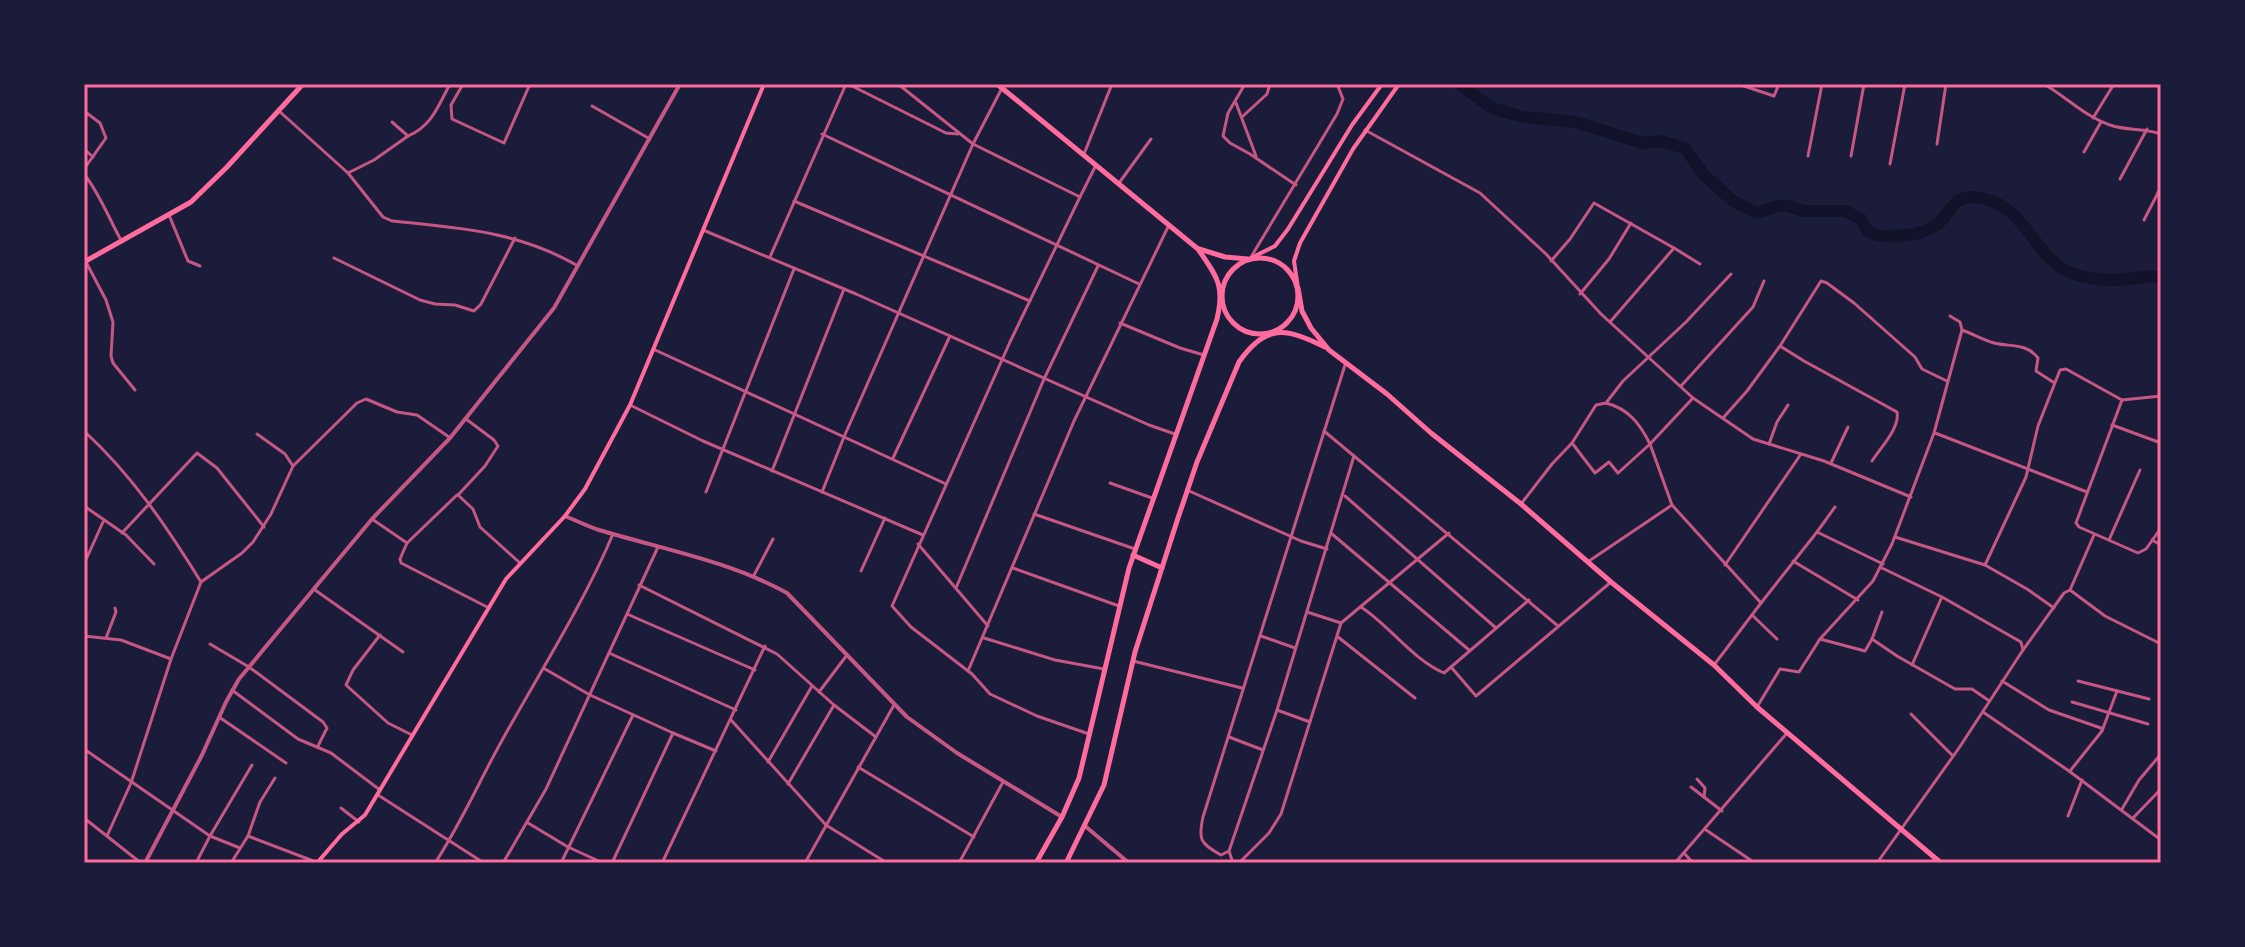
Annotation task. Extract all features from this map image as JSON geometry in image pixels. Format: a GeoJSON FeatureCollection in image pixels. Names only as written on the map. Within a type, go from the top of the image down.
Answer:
{"type":"FeatureCollection","features":[{"type":"Feature","properties":{"kind":"main road"},"geometry":{"type":"LineString","coordinates":[[85,262],[191,202],[303,84]]}},
{"type":"Feature","properties":{"kind":"main road"},"geometry":{"type":"LineString","coordinates":[[317,863],[342,834],[359,822],[379,793],[506,579],[565,516],[585,489],[630,405],[764,84]]}},
{"type":"Feature","properties":{"kind":"main road"},"geometry":{"type":"LineString","coordinates":[[1399,84],[1365,130],[1296,252],[1294,269],[1302,311],[1311,328],[1329,350],[1387,394],[1714,665],[1757,707],[1941,863]]}},
{"type":"Feature","properties":{"kind":"main road"},"geometry":{"type":"LineString","coordinates":[[1000,86],[1198,249],[1217,276],[1226,311],[1235,324],[1248,332],[1302,336],[1329,350]]}},
{"type":"Feature","properties":{"kind":"main road"},"geometry":{"type":"LineString","coordinates":[[1036,863],[1062,817],[1079,778],[1134,552],[1217,319],[1230,273],[1275,246],[1352,125],[1381,86]]}},
{"type":"Feature","properties":{"kind":"main road"},"geometry":{"type":"LineString","coordinates":[[1066,863],[1104,785],[1133,661],[1162,568],[1187,490],[1239,362],[1249,347],[1286,324],[1295,311],[1298,288],[1291,273],[1280,263],[1265,258],[1225,257],[1198,249]]}},
{"type":"Feature","properties":{"kind":"main road"},"geometry":{"type":"LineString","coordinates":[[1134,552],[1162,568]]}},
{"type":"Feature","properties":{"kind":"street"},"geometry":{"type":"LineString","coordinates":[[348,173],[422,130],[430,122],[450,84]]}},
{"type":"Feature","properties":{"kind":"street"},"geometry":{"type":"LineString","coordinates":[[463,84],[451,105],[452,119],[504,143],[530,84]]}},
{"type":"Feature","properties":{"kind":"street"},"geometry":{"type":"LineString","coordinates":[[84,818],[143,863],[202,755],[232,690],[372,519],[450,438],[554,308],[680,84]]}},
{"type":"Feature","properties":{"kind":"street"},"geometry":{"type":"LineString","coordinates":[[770,257],[822,134],[847,84],[946,133],[958,134]]}},
{"type":"Feature","properties":{"kind":"street"},"geometry":{"type":"LineString","coordinates":[[898,84],[973,144],[1080,197]]}},
{"type":"Feature","properties":{"kind":"street"},"geometry":{"type":"LineString","coordinates":[[1084,154],[1112,84]]}},
{"type":"Feature","properties":{"kind":"street"},"geometry":{"type":"LineString","coordinates":[[1245,84],[1228,113],[1223,136],[1296,185]]}},
{"type":"Feature","properties":{"kind":"street"},"geometry":{"type":"LineString","coordinates":[[1242,117],[1267,94],[1270,84]]}},
{"type":"Feature","properties":{"kind":"street"},"geometry":{"type":"LineString","coordinates":[[1249,259],[1342,104],[1343,93],[1337,84]]}},
{"type":"Feature","properties":{"kind":"street"},"geometry":{"type":"LineString","coordinates":[[1738,84],[1772,96],[1779,84]]}},
{"type":"Feature","properties":{"kind":"street"},"geometry":{"type":"LineString","coordinates":[[1808,156],[1822,84]]}},
{"type":"Feature","properties":{"kind":"street"},"geometry":{"type":"LineString","coordinates":[[1851,156],[1864,84]]}},
{"type":"Feature","properties":{"kind":"street"},"geometry":{"type":"LineString","coordinates":[[1890,164],[1905,84]]}},
{"type":"Feature","properties":{"kind":"street"},"geometry":{"type":"LineString","coordinates":[[1937,144],[1946,84]]}},
{"type":"Feature","properties":{"kind":"street"},"geometry":{"type":"LineString","coordinates":[[2044,84],[2101,122],[2161,134]]}},
{"type":"Feature","properties":{"kind":"street"},"geometry":{"type":"LineString","coordinates":[[2093,118],[2114,84]]}},
{"type":"Feature","properties":{"kind":"street"},"geometry":{"type":"LineString","coordinates":[[822,492],[1000,86]]}},
{"type":"Feature","properties":{"kind":"street"},"geometry":{"type":"LineString","coordinates":[[1235,102],[1258,159]]}},
{"type":"Feature","properties":{"kind":"street"},"geometry":{"type":"LineString","coordinates":[[592,106],[650,139]]}},
{"type":"Feature","properties":{"kind":"street"},"geometry":{"type":"LineString","coordinates":[[84,111],[100,123],[106,134],[104,144],[84,172],[99,194],[102,207],[122,242]]}},
{"type":"Feature","properties":{"kind":"street"},"geometry":{"type":"LineString","coordinates":[[279,111],[348,173],[378,213],[387,219],[515,238],[553,252],[579,266]]}},
{"type":"Feature","properties":{"kind":"street"},"geometry":{"type":"LineString","coordinates":[[392,122],[408,136]]}},
{"type":"Feature","properties":{"kind":"street"},"geometry":{"type":"LineString","coordinates":[[2084,152],[2101,122]]}},
{"type":"Feature","properties":{"kind":"street"},"geometry":{"type":"LineString","coordinates":[[2120,179],[2147,129]]}},
{"type":"Feature","properties":{"kind":"street"},"geometry":{"type":"LineString","coordinates":[[1365,130],[1480,193],[1496,205],[1580,294],[1648,358],[1693,398],[1746,434],[1831,463],[1911,497]]}},
{"type":"Feature","properties":{"kind":"street"},"geometry":{"type":"LineString","coordinates":[[822,134],[1139,284]]}},
{"type":"Feature","properties":{"kind":"street"},"geometry":{"type":"LineString","coordinates":[[1119,183],[1151,139]]}},
{"type":"Feature","properties":{"kind":"street"},"geometry":{"type":"LineString","coordinates":[[84,149],[94,158]]}},
{"type":"Feature","properties":{"kind":"street"},"geometry":{"type":"LineString","coordinates":[[1089,734],[1007,704],[990,694],[968,671],[911,627],[892,606],[1002,359],[1096,164]]}},
{"type":"Feature","properties":{"kind":"street"},"geometry":{"type":"LineString","coordinates":[[2144,220],[2161,187]]}},
{"type":"Feature","properties":{"kind":"street"},"geometry":{"type":"LineString","coordinates":[[794,201],[1030,301]]}},
{"type":"Feature","properties":{"kind":"street"},"geometry":{"type":"LineString","coordinates":[[1551,261],[1594,203],[1700,264]]}},
{"type":"Feature","properties":{"kind":"street"},"geometry":{"type":"LineString","coordinates":[[169,215],[188,261],[200,266]]}},
{"type":"Feature","properties":{"kind":"street"},"geometry":{"type":"LineString","coordinates":[[1580,294],[1609,259],[1631,223]]}},
{"type":"Feature","properties":{"kind":"street"},"geometry":{"type":"LineString","coordinates":[[968,671],[1085,397],[1170,224]]}},
{"type":"Feature","properties":{"kind":"street"},"geometry":{"type":"LineString","coordinates":[[703,230],[1175,434]]}},
{"type":"Feature","properties":{"kind":"street"},"geometry":{"type":"LineString","coordinates":[[334,258],[420,300],[474,311],[481,304],[515,238]]}},
{"type":"Feature","properties":{"kind":"street"},"geometry":{"type":"LineString","coordinates":[[1610,322],[1674,248]]}},
{"type":"Feature","properties":{"kind":"street"},"geometry":{"type":"LineString","coordinates":[[85,262],[106,300],[113,322],[113,363],[135,390]]}},
{"type":"Feature","properties":{"kind":"street"},"geometry":{"type":"LineString","coordinates":[[956,588],[1044,379],[1098,266]]}},
{"type":"Feature","properties":{"kind":"street"},"geometry":{"type":"LineString","coordinates":[[706,492],[795,268]]}},
{"type":"Feature","properties":{"kind":"street"},"geometry":{"type":"LineString","coordinates":[[1606,403],[1618,386],[1731,274]]}},
{"type":"Feature","properties":{"kind":"street"},"geometry":{"type":"LineString","coordinates":[[1681,386],[1753,307],[1764,281]]}},
{"type":"Feature","properties":{"kind":"street"},"geometry":{"type":"LineString","coordinates":[[1723,418],[1780,346],[1821,281],[1854,303],[1915,357],[1925,370],[1947,381]]}},
{"type":"Feature","properties":{"kind":"street"},"geometry":{"type":"LineString","coordinates":[[772,471],[844,289]]}},
{"type":"Feature","properties":{"kind":"street"},"geometry":{"type":"LineString","coordinates":[[1757,707],[1780,669],[1799,672],[1820,639],[1858,600],[1882,565],[1934,433],[1962,330],[1960,322],[1950,316]]}},
{"type":"Feature","properties":{"kind":"street"},"geometry":{"type":"LineString","coordinates":[[1120,323],[1204,355]]}},
{"type":"Feature","properties":{"kind":"street"},"geometry":{"type":"LineString","coordinates":[[1962,330],[1997,344],[2016,345],[2035,353],[2038,358],[2036,371],[2053,382]]}},
{"type":"Feature","properties":{"kind":"street"},"geometry":{"type":"LineString","coordinates":[[893,458],[950,336]]}},
{"type":"Feature","properties":{"kind":"street"},"geometry":{"type":"LineString","coordinates":[[1780,346],[1897,412],[1898,420],[1872,461]]}},
{"type":"Feature","properties":{"kind":"street"},"geometry":{"type":"LineString","coordinates":[[653,349],[946,484]]}},
{"type":"Feature","properties":{"kind":"street"},"geometry":{"type":"LineString","coordinates":[[1229,851],[1221,855],[1205,844],[1199,835],[1242,688],[1346,364]]}},
{"type":"Feature","properties":{"kind":"street"},"geometry":{"type":"LineString","coordinates":[[1985,565],[2028,469],[2038,426],[2060,370],[2066,369],[2122,400],[2161,396]]}},
{"type":"Feature","properties":{"kind":"street"},"geometry":{"type":"LineString","coordinates":[[1572,443],[1595,473],[1609,462],[1618,473],[1693,398]]}},
{"type":"Feature","properties":{"kind":"street"},"geometry":{"type":"LineString","coordinates":[[107,836],[131,783],[171,659],[201,582],[242,553],[264,527],[293,466],[357,403],[366,399],[397,412],[424,418],[450,438]]}},
{"type":"Feature","properties":{"kind":"street"},"geometry":{"type":"LineString","coordinates":[[2122,400],[2076,523],[2094,534],[2141,553],[2161,528]]}},
{"type":"Feature","properties":{"kind":"street"},"geometry":{"type":"LineString","coordinates":[[1521,504],[1572,443],[1596,405],[1606,403],[1625,410],[1650,444],[1672,505],[1761,603]]}},
{"type":"Feature","properties":{"kind":"street"},"geometry":{"type":"LineString","coordinates":[[630,405],[724,450],[923,535]]}},
{"type":"Feature","properties":{"kind":"street"},"geometry":{"type":"LineString","coordinates":[[1769,444],[1777,422],[1788,405]]}},
{"type":"Feature","properties":{"kind":"street"},"geometry":{"type":"LineString","coordinates":[[466,419],[498,444],[485,466],[407,543],[400,559],[401,563],[489,608]]}},
{"type":"Feature","properties":{"kind":"street"},"geometry":{"type":"LineString","coordinates":[[2112,425],[2161,443]]}},
{"type":"Feature","properties":{"kind":"street"},"geometry":{"type":"LineString","coordinates":[[1831,463],[1848,427]]}},
{"type":"Feature","properties":{"kind":"street"},"geometry":{"type":"LineString","coordinates":[[84,431],[122,467],[201,582]]}},
{"type":"Feature","properties":{"kind":"street"},"geometry":{"type":"LineString","coordinates":[[1324,431],[1558,626]]}},
{"type":"Feature","properties":{"kind":"street"},"geometry":{"type":"LineString","coordinates":[[1934,433],[2087,492]]}},
{"type":"Feature","properties":{"kind":"street"},"geometry":{"type":"LineString","coordinates":[[257,434],[285,454],[293,466]]}},
{"type":"Feature","properties":{"kind":"street"},"geometry":{"type":"LineString","coordinates":[[122,533],[198,453],[217,468],[264,527]]}},
{"type":"Feature","properties":{"kind":"street"},"geometry":{"type":"LineString","coordinates":[[1725,565],[1801,454]]}},
{"type":"Feature","properties":{"kind":"street"},"geometry":{"type":"LineString","coordinates":[[1233,863],[1229,851],[1277,710],[1354,456]]}},
{"type":"Feature","properties":{"kind":"street"},"geometry":{"type":"LineString","coordinates":[[2109,540],[2140,470]]}},
{"type":"Feature","properties":{"kind":"street"},"geometry":{"type":"LineString","coordinates":[[1110,483],[1152,498]]}},
{"type":"Feature","properties":{"kind":"street"},"geometry":{"type":"LineString","coordinates":[[1187,490],[1327,549]]}},
{"type":"Feature","properties":{"kind":"street"},"geometry":{"type":"LineString","coordinates":[[458,495],[473,509],[480,527],[520,563]]}},
{"type":"Feature","properties":{"kind":"street"},"geometry":{"type":"LineString","coordinates":[[1344,495],[1496,628]]}},
{"type":"Feature","properties":{"kind":"street"},"geometry":{"type":"LineString","coordinates":[[1588,562],[1672,505]]}},
{"type":"Feature","properties":{"kind":"street"},"geometry":{"type":"LineString","coordinates":[[84,506],[122,533],[154,564]]}},
{"type":"Feature","properties":{"kind":"street"},"geometry":{"type":"LineString","coordinates":[[1714,665],[1835,507]]}},
{"type":"Feature","properties":{"kind":"street"},"geometry":{"type":"LineString","coordinates":[[1034,514],[1134,552]]}},
{"type":"Feature","properties":{"kind":"street"},"geometry":{"type":"LineString","coordinates":[[565,516],[753,577],[791,596],[894,705],[936,740],[1062,817]]}},
{"type":"Feature","properties":{"kind":"street"},"geometry":{"type":"LineString","coordinates":[[861,571],[885,518]]}},
{"type":"Feature","properties":{"kind":"street"},"geometry":{"type":"LineString","coordinates":[[372,519],[407,543]]}},
{"type":"Feature","properties":{"kind":"street"},"geometry":{"type":"LineString","coordinates":[[84,564],[103,522]]}},
{"type":"Feature","properties":{"kind":"street"},"geometry":{"type":"LineString","coordinates":[[1817,532],[2016,639],[2021,642],[2023,650]]}},
{"type":"Feature","properties":{"kind":"street"},"geometry":{"type":"LineString","coordinates":[[1239,863],[1269,833],[1281,814],[1341,623],[1449,533]]}},
{"type":"Feature","properties":{"kind":"street"},"geometry":{"type":"LineString","coordinates":[[435,863],[498,747],[545,669],[613,534]]}},
{"type":"Feature","properties":{"kind":"street"},"geometry":{"type":"LineString","coordinates":[[1332,534],[1469,650]]}},
{"type":"Feature","properties":{"kind":"street"},"geometry":{"type":"LineString","coordinates":[[1877,863],[2023,650],[2064,593],[2070,590],[2094,534]]}},
{"type":"Feature","properties":{"kind":"street"},"geometry":{"type":"LineString","coordinates":[[1895,537],[1985,565],[2054,608]]}},
{"type":"Feature","properties":{"kind":"street"},"geometry":{"type":"LineString","coordinates":[[753,577],[773,539]]}},
{"type":"Feature","properties":{"kind":"street"},"geometry":{"type":"LineString","coordinates":[[2152,540],[2161,545]]}},
{"type":"Feature","properties":{"kind":"street"},"geometry":{"type":"LineString","coordinates":[[918,544],[988,626]]}},
{"type":"Feature","properties":{"kind":"street"},"geometry":{"type":"LineString","coordinates":[[503,863],[528,823],[658,546]]}},
{"type":"Feature","properties":{"kind":"street"},"geometry":{"type":"LineString","coordinates":[[1793,561],[1858,600]]}},
{"type":"Feature","properties":{"kind":"street"},"geometry":{"type":"LineString","coordinates":[[1012,568],[1119,606]]}},
{"type":"Feature","properties":{"kind":"street"},"geometry":{"type":"LineString","coordinates":[[1451,667],[1476,696],[1611,582]]}},
{"type":"Feature","properties":{"kind":"street"},"geometry":{"type":"LineString","coordinates":[[639,585],[765,646],[876,737]]}},
{"type":"Feature","properties":{"kind":"street"},"geometry":{"type":"LineString","coordinates":[[315,590],[346,615],[403,652]]}},
{"type":"Feature","properties":{"kind":"street"},"geometry":{"type":"LineString","coordinates":[[2070,590],[2105,616],[2161,644]]}},
{"type":"Feature","properties":{"kind":"street"},"geometry":{"type":"LineString","coordinates":[[1912,665],[1942,597]]}},
{"type":"Feature","properties":{"kind":"street"},"geometry":{"type":"LineString","coordinates":[[1361,607],[1375,616],[1429,667],[1444,673],[1530,600]]}},
{"type":"Feature","properties":{"kind":"street"},"geometry":{"type":"LineString","coordinates":[[106,638],[115,608]]}},
{"type":"Feature","properties":{"kind":"street"},"geometry":{"type":"LineString","coordinates":[[1307,612],[1341,623]]}},
{"type":"Feature","properties":{"kind":"street"},"geometry":{"type":"LineString","coordinates":[[1820,639],[1865,651],[1882,612]]}},
{"type":"Feature","properties":{"kind":"street"},"geometry":{"type":"LineString","coordinates":[[627,614],[755,670]]}},
{"type":"Feature","properties":{"kind":"street"},"geometry":{"type":"LineString","coordinates":[[1752,615],[1777,639]]}},
{"type":"Feature","properties":{"kind":"street"},"geometry":{"type":"LineString","coordinates":[[380,635],[353,670],[346,685],[388,723],[412,735]]}},
{"type":"Feature","properties":{"kind":"street"},"geometry":{"type":"LineString","coordinates":[[84,636],[130,643],[171,659]]}},
{"type":"Feature","properties":{"kind":"street"},"geometry":{"type":"LineString","coordinates":[[1261,636],[1296,649]]}},
{"type":"Feature","properties":{"kind":"street"},"geometry":{"type":"LineString","coordinates":[[1338,637],[1415,698]]}},
{"type":"Feature","properties":{"kind":"street"},"geometry":{"type":"LineString","coordinates":[[984,638],[1055,660],[1104,669]]}},
{"type":"Feature","properties":{"kind":"street"},"geometry":{"type":"LineString","coordinates":[[1872,639],[1955,689],[1972,689],[1988,700]]}},
{"type":"Feature","properties":{"kind":"street"},"geometry":{"type":"LineString","coordinates":[[210,644],[249,667],[325,724],[325,734],[318,746]]}},
{"type":"Feature","properties":{"kind":"street"},"geometry":{"type":"LineString","coordinates":[[662,863],[765,646]]}},
{"type":"Feature","properties":{"kind":"street"},"geometry":{"type":"LineString","coordinates":[[609,653],[736,710]]}},
{"type":"Feature","properties":{"kind":"street"},"geometry":{"type":"LineString","coordinates":[[819,692],[847,655]]}},
{"type":"Feature","properties":{"kind":"street"},"geometry":{"type":"LineString","coordinates":[[1133,661],[1242,688]]}},
{"type":"Feature","properties":{"kind":"street"},"geometry":{"type":"LineString","coordinates":[[545,669],[590,695],[716,751]]}},
{"type":"Feature","properties":{"kind":"street"},"geometry":{"type":"LineString","coordinates":[[2002,681],[2049,710],[2098,726],[2102,731]]}},
{"type":"Feature","properties":{"kind":"street"},"geometry":{"type":"LineString","coordinates":[[2078,681],[2149,699]]}},
{"type":"Feature","properties":{"kind":"street"},"geometry":{"type":"LineString","coordinates":[[768,762],[812,686]]}},
{"type":"Feature","properties":{"kind":"street"},"geometry":{"type":"LineString","coordinates":[[232,690],[298,739],[331,753],[379,793],[484,863]]}},
{"type":"Feature","properties":{"kind":"street"},"geometry":{"type":"LineString","coordinates":[[2069,771],[2102,731],[2117,691]]}},
{"type":"Feature","properties":{"kind":"street"},"geometry":{"type":"LineString","coordinates":[[2072,702],[2148,724]]}},
{"type":"Feature","properties":{"kind":"street"},"geometry":{"type":"LineString","coordinates":[[788,784],[834,705]]}},
{"type":"Feature","properties":{"kind":"street"},"geometry":{"type":"LineString","coordinates":[[805,863],[894,705]]}},
{"type":"Feature","properties":{"kind":"street"},"geometry":{"type":"LineString","coordinates":[[1277,710],[1310,722]]}},
{"type":"Feature","properties":{"kind":"street"},"geometry":{"type":"LineString","coordinates":[[1984,710],[2161,840]]}},
{"type":"Feature","properties":{"kind":"street"},"geometry":{"type":"LineString","coordinates":[[1911,714],[1953,756]]}},
{"type":"Feature","properties":{"kind":"street"},"geometry":{"type":"LineString","coordinates":[[561,863],[633,715]]}},
{"type":"Feature","properties":{"kind":"street"},"geometry":{"type":"LineString","coordinates":[[219,717],[286,763]]}},
{"type":"Feature","properties":{"kind":"street"},"geometry":{"type":"LineString","coordinates":[[731,720],[826,825],[887,863]]}},
{"type":"Feature","properties":{"kind":"street"},"geometry":{"type":"LineString","coordinates":[[612,863],[673,733]]}},
{"type":"Feature","properties":{"kind":"street"},"geometry":{"type":"LineString","coordinates":[[1675,863],[1787,733]]}},
{"type":"Feature","properties":{"kind":"street"},"geometry":{"type":"LineString","coordinates":[[1229,737],[1264,750]]}},
{"type":"Feature","properties":{"kind":"street"},"geometry":{"type":"LineString","coordinates":[[84,749],[210,836],[240,848]]}},
{"type":"Feature","properties":{"kind":"street"},"geometry":{"type":"LineString","coordinates":[[2122,809],[2139,780],[2161,754]]}},
{"type":"Feature","properties":{"kind":"street"},"geometry":{"type":"LineString","coordinates":[[196,863],[252,765]]}},
{"type":"Feature","properties":{"kind":"street"},"geometry":{"type":"LineString","coordinates":[[858,767],[974,837]]}},
{"type":"Feature","properties":{"kind":"street"},"geometry":{"type":"LineString","coordinates":[[231,863],[248,836],[260,802],[275,778]]}},
{"type":"Feature","properties":{"kind":"street"},"geometry":{"type":"LineString","coordinates":[[1697,779],[1705,788],[1704,797]]}},
{"type":"Feature","properties":{"kind":"street"},"geometry":{"type":"LineString","coordinates":[[2068,816],[2082,780]]}},
{"type":"Feature","properties":{"kind":"street"},"geometry":{"type":"LineString","coordinates":[[959,863],[1004,782]]}},
{"type":"Feature","properties":{"kind":"street"},"geometry":{"type":"LineString","coordinates":[[1691,787],[1722,811]]}},
{"type":"Feature","properties":{"kind":"street"},"geometry":{"type":"LineString","coordinates":[[2133,818],[2161,789]]}},
{"type":"Feature","properties":{"kind":"street"},"geometry":{"type":"LineString","coordinates":[[341,808],[359,822]]}},
{"type":"Feature","properties":{"kind":"street"},"geometry":{"type":"LineString","coordinates":[[528,823],[603,863]]}},
{"type":"Feature","properties":{"kind":"street"},"geometry":{"type":"LineString","coordinates":[[1085,826],[1129,863]]}},
{"type":"Feature","properties":{"kind":"street"},"geometry":{"type":"LineString","coordinates":[[1706,830],[1755,863]]}},
{"type":"Feature","properties":{"kind":"street"},"geometry":{"type":"LineString","coordinates":[[248,836],[317,863]]}},
{"type":"Feature","properties":{"kind":"street"},"geometry":{"type":"LineString","coordinates":[[1684,853],[1693,863]]}},
{"type":"Feature","properties":{"kind":"waterway"},"geometry":{"type":"LineString","coordinates":[[1459,84],[1492,108],[1523,117],[1575,122],[1643,143],[1661,141],[1685,148],[1704,175],[1733,201],[1757,213],[1778,206],[1803,211],[1845,211],[1861,219],[1875,235],[1901,236],[1930,228],[1960,200],[1972,197],[2001,205],[2020,221],[2055,263],[2073,274],[2105,280],[2149,276],[2161,278]]}}]}
